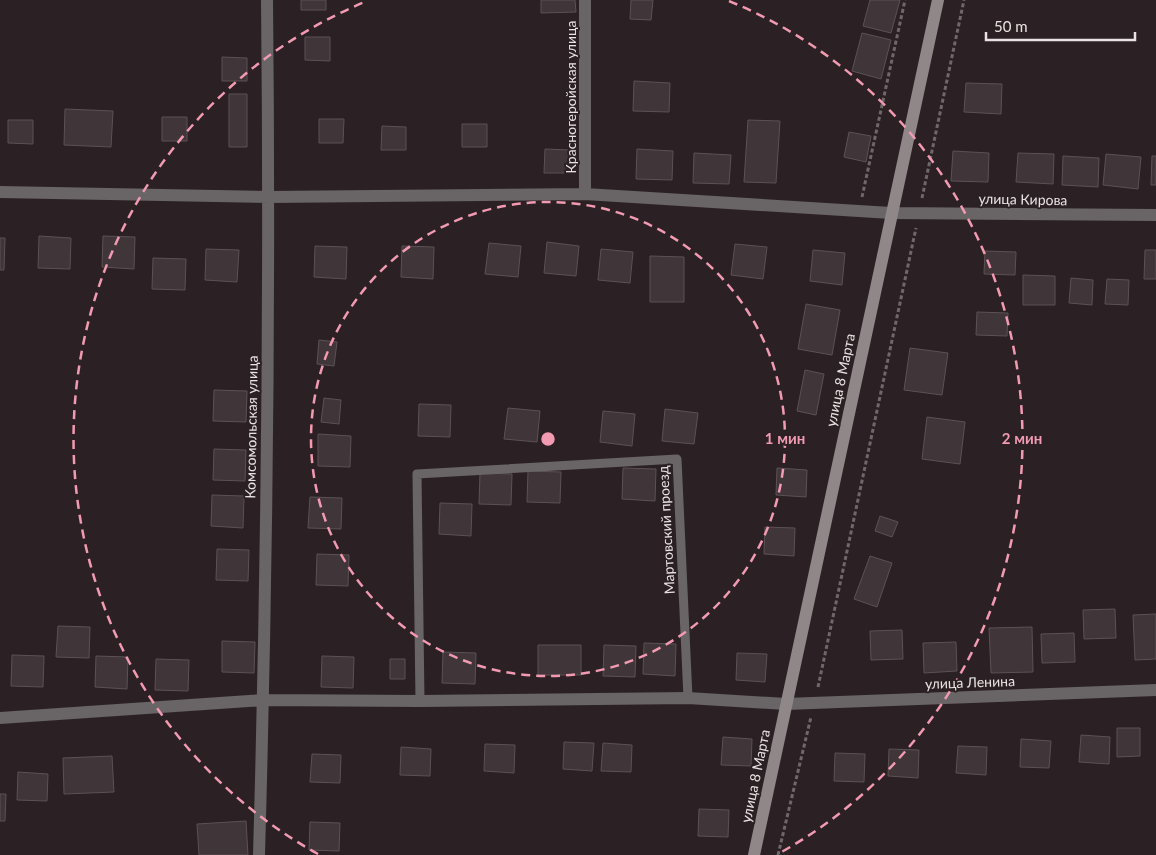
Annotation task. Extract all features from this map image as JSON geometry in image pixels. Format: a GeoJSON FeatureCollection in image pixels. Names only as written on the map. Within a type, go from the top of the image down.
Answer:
{"type":"FeatureCollection","features":[{"type":"Feature","properties":{"kind":"main road","name":"улица 8 Марта"},"geometry":{"type":"LineString","coordinates":[[754,855],[938,0]]}},
{"type":"Feature","properties":{"kind":"street","name":"Комсомольская улица"},"geometry":{"type":"LineString","coordinates":[[259,855],[263,700],[269,197],[267,0]]}},
{"type":"Feature","properties":{"kind":"street","name":"Красногеройская улица"},"geometry":{"type":"LineString","coordinates":[[585,0],[585,194]]}},
{"type":"Feature","properties":{"kind":"street","name":"улица Кирова"},"geometry":{"type":"LineString","coordinates":[[0,192],[269,197],[585,194],[891,213],[1156,216]]}},
{"type":"Feature","properties":{"kind":"street","name":"улица Ленина"},"geometry":{"type":"LineString","coordinates":[[0,718],[263,700],[420,701],[688,698],[786,704],[1156,690]]}},
{"type":"Feature","properties":{"kind":"lane","name":"Мартовский проезд"},"geometry":{"type":"LineString","coordinates":[[420,701],[417,474],[678,459],[688,698]]}},
{"type":"Feature","properties":{"kind":"path"},"geometry":{"type":"LineString","coordinates":[[859,211],[905,0]]}},
{"type":"Feature","properties":{"kind":"path"},"geometry":{"type":"LineString","coordinates":[[778,855],[814,703],[964,0]]}},
{"type":"Feature","properties":{"kind":"building"},"geometry":{"type":"Polygon","coordinates":[[[301,0],[326,0],[326,10],[301,10],[301,0]]]}},
{"type":"Feature","properties":{"kind":"building"},"geometry":{"type":"Polygon","coordinates":[[[541,0],[575,0],[576,12],[541,13],[541,0]]]}},
{"type":"Feature","properties":{"kind":"building"},"geometry":{"type":"Polygon","coordinates":[[[631,0],[653,0],[651,20],[630,19],[631,0]]]}},
{"type":"Feature","properties":{"kind":"building"},"geometry":{"type":"Polygon","coordinates":[[[870,0],[900,0],[891,33],[863,26],[870,0]]]}},
{"type":"Feature","properties":{"kind":"building"},"geometry":{"type":"Polygon","coordinates":[[[862,33],[891,40],[881,79],[852,71],[862,33]]]}},
{"type":"Feature","properties":{"kind":"building"},"geometry":{"type":"Polygon","coordinates":[[[305,37],[330,37],[330,61],[305,60],[305,37]]]}},
{"type":"Feature","properties":{"kind":"building"},"geometry":{"type":"Polygon","coordinates":[[[222,57],[247,58],[247,81],[222,81],[222,57]]]}},
{"type":"Feature","properties":{"kind":"building"},"geometry":{"type":"Polygon","coordinates":[[[634,81],[670,83],[669,112],[633,111],[634,81]]]}},
{"type":"Feature","properties":{"kind":"building"},"geometry":{"type":"Polygon","coordinates":[[[966,83],[1002,84],[1001,114],[964,112],[966,83]]]}},
{"type":"Feature","properties":{"kind":"building"},"geometry":{"type":"Polygon","coordinates":[[[229,94],[247,94],[247,147],[229,147],[229,94]]]}},
{"type":"Feature","properties":{"kind":"building"},"geometry":{"type":"Polygon","coordinates":[[[65,109],[113,111],[111,147],[64,145],[65,109]]]}},
{"type":"Feature","properties":{"kind":"building"},"geometry":{"type":"Polygon","coordinates":[[[162,117],[187,117],[187,141],[162,141],[162,117]]]}},
{"type":"Feature","properties":{"kind":"building"},"geometry":{"type":"Polygon","coordinates":[[[319,119],[344,119],[343,143],[319,143],[319,119]]]}},
{"type":"Feature","properties":{"kind":"building"},"geometry":{"type":"Polygon","coordinates":[[[8,120],[33,120],[33,144],[8,143],[8,120]]]}},
{"type":"Feature","properties":{"kind":"building"},"geometry":{"type":"Polygon","coordinates":[[[748,120],[780,121],[776,183],[744,182],[748,120]]]}},
{"type":"Feature","properties":{"kind":"building"},"geometry":{"type":"Polygon","coordinates":[[[462,124],[487,124],[487,147],[462,147],[462,124]]]}},
{"type":"Feature","properties":{"kind":"building"},"geometry":{"type":"Polygon","coordinates":[[[382,126],[406,127],[406,150],[381,150],[382,126]]]}},
{"type":"Feature","properties":{"kind":"building"},"geometry":{"type":"Polygon","coordinates":[[[849,132],[871,136],[866,162],[844,157],[849,132]]]}},
{"type":"Feature","properties":{"kind":"building"},"geometry":{"type":"Polygon","coordinates":[[[545,149],[570,150],[569,173],[544,173],[545,149]]]}},
{"type":"Feature","properties":{"kind":"building"},"geometry":{"type":"Polygon","coordinates":[[[637,149],[673,151],[672,180],[636,179],[637,149]]]}},
{"type":"Feature","properties":{"kind":"building"},"geometry":{"type":"Polygon","coordinates":[[[953,151],[989,153],[988,182],[951,181],[953,151]]]}},
{"type":"Feature","properties":{"kind":"building"},"geometry":{"type":"Polygon","coordinates":[[[694,153],[731,155],[729,184],[693,183],[694,153]]]}},
{"type":"Feature","properties":{"kind":"building"},"geometry":{"type":"Polygon","coordinates":[[[1018,153],[1054,154],[1053,184],[1016,182],[1018,153]]]}},
{"type":"Feature","properties":{"kind":"building"},"geometry":{"type":"Polygon","coordinates":[[[1106,154],[1141,157],[1138,189],[1103,185],[1106,154]]]}},
{"type":"Feature","properties":{"kind":"building"},"geometry":{"type":"Polygon","coordinates":[[[1063,156],[1099,158],[1098,187],[1062,185],[1063,156]]]}},
{"type":"Feature","properties":{"kind":"building"},"geometry":{"type":"Polygon","coordinates":[[[1152,156],[1156,156],[1156,185],[1151,185],[1152,156]]]}},
{"type":"Feature","properties":{"kind":"building"},"geometry":{"type":"Polygon","coordinates":[[[39,236],[71,238],[70,269],[38,268],[39,236]]]}},
{"type":"Feature","properties":{"kind":"building"},"geometry":{"type":"Polygon","coordinates":[[[103,236],[135,237],[134,269],[102,267],[103,236]]]}},
{"type":"Feature","properties":{"kind":"building"},"geometry":{"type":"Polygon","coordinates":[[[0,238],[5,238],[4,270],[0,270],[0,238]]]}},
{"type":"Feature","properties":{"kind":"building"},"geometry":{"type":"Polygon","coordinates":[[[547,242],[579,246],[576,276],[544,273],[547,242]]]}},
{"type":"Feature","properties":{"kind":"building"},"geometry":{"type":"Polygon","coordinates":[[[489,243],[521,246],[518,277],[485,274],[489,243]]]}},
{"type":"Feature","properties":{"kind":"building"},"geometry":{"type":"Polygon","coordinates":[[[735,244],[767,247],[763,279],[731,275],[735,244]]]}},
{"type":"Feature","properties":{"kind":"building"},"geometry":{"type":"Polygon","coordinates":[[[315,246],[347,247],[346,279],[314,277],[315,246]]]}},
{"type":"Feature","properties":{"kind":"building"},"geometry":{"type":"Polygon","coordinates":[[[402,246],[434,247],[433,279],[401,277],[402,246]]]}},
{"type":"Feature","properties":{"kind":"building"},"geometry":{"type":"Polygon","coordinates":[[[206,249],[239,250],[237,282],[205,280],[206,249]]]}},
{"type":"Feature","properties":{"kind":"building"},"geometry":{"type":"Polygon","coordinates":[[[601,249],[633,252],[630,283],[598,280],[601,249]]]}},
{"type":"Feature","properties":{"kind":"building"},"geometry":{"type":"Polygon","coordinates":[[[813,250],[845,253],[842,285],[810,281],[813,250]]]}},
{"type":"Feature","properties":{"kind":"building"},"geometry":{"type":"Polygon","coordinates":[[[1145,250],[1156,250],[1156,279],[1144,279],[1145,250]]]}},
{"type":"Feature","properties":{"kind":"building"},"geometry":{"type":"Polygon","coordinates":[[[985,251],[1016,252],[1015,275],[984,274],[985,251]]]}},
{"type":"Feature","properties":{"kind":"building"},"geometry":{"type":"Polygon","coordinates":[[[650,256],[684,257],[684,302],[650,302],[650,256]]]}},
{"type":"Feature","properties":{"kind":"building"},"geometry":{"type":"Polygon","coordinates":[[[153,258],[186,259],[185,290],[152,289],[153,258]]]}},
{"type":"Feature","properties":{"kind":"building"},"geometry":{"type":"Polygon","coordinates":[[[1023,275],[1055,276],[1055,305],[1023,305],[1023,275]]]}},
{"type":"Feature","properties":{"kind":"building"},"geometry":{"type":"Polygon","coordinates":[[[1071,278],[1093,280],[1092,305],[1069,303],[1071,278]]]}},
{"type":"Feature","properties":{"kind":"building"},"geometry":{"type":"Polygon","coordinates":[[[1107,279],[1129,280],[1128,305],[1105,304],[1107,279]]]}},
{"type":"Feature","properties":{"kind":"building"},"geometry":{"type":"Polygon","coordinates":[[[806,304],[840,310],[832,355],[798,349],[806,304]]]}},
{"type":"Feature","properties":{"kind":"building"},"geometry":{"type":"Polygon","coordinates":[[[977,312],[1008,313],[1007,336],[976,335],[977,312]]]}},
{"type":"Feature","properties":{"kind":"building"},"geometry":{"type":"Polygon","coordinates":[[[319,340],[337,342],[334,366],[317,364],[319,340]]]}},
{"type":"Feature","properties":{"kind":"building"},"geometry":{"type":"Polygon","coordinates":[[[910,348],[948,353],[942,395],[904,390],[910,348]]]}},
{"type":"Feature","properties":{"kind":"building"},"geometry":{"type":"Polygon","coordinates":[[[805,370],[824,374],[816,415],[797,411],[805,370]]]}},
{"type":"Feature","properties":{"kind":"building"},"geometry":{"type":"Polygon","coordinates":[[[214,390],[247,391],[246,422],[213,421],[214,390]]]}},
{"type":"Feature","properties":{"kind":"building"},"geometry":{"type":"Polygon","coordinates":[[[324,398],[341,400],[339,424],[321,422],[324,398]]]}},
{"type":"Feature","properties":{"kind":"building"},"geometry":{"type":"Polygon","coordinates":[[[419,404],[451,405],[450,437],[418,436],[419,404]]]}},
{"type":"Feature","properties":{"kind":"building"},"geometry":{"type":"Polygon","coordinates":[[[508,408],[540,411],[537,442],[504,439],[508,408]]]}},
{"type":"Feature","properties":{"kind":"building"},"geometry":{"type":"Polygon","coordinates":[[[665,409],[698,413],[694,444],[662,441],[665,409]]]}},
{"type":"Feature","properties":{"kind":"building"},"geometry":{"type":"Polygon","coordinates":[[[603,411],[635,414],[632,446],[600,442],[603,411]]]}},
{"type":"Feature","properties":{"kind":"building"},"geometry":{"type":"Polygon","coordinates":[[[927,417],[965,422],[960,464],[922,459],[927,417]]]}},
{"type":"Feature","properties":{"kind":"building"},"geometry":{"type":"Polygon","coordinates":[[[318,434],[351,436],[350,467],[318,466],[318,434]]]}},
{"type":"Feature","properties":{"kind":"building"},"geometry":{"type":"Polygon","coordinates":[[[214,449],[246,450],[245,481],[213,480],[214,449]]]}},
{"type":"Feature","properties":{"kind":"building"},"geometry":{"type":"Polygon","coordinates":[[[623,468],[656,469],[655,501],[622,499],[623,468]]]}},
{"type":"Feature","properties":{"kind":"building"},"geometry":{"type":"Polygon","coordinates":[[[777,468],[807,470],[806,497],[776,495],[777,468]]]}},
{"type":"Feature","properties":{"kind":"building"},"geometry":{"type":"Polygon","coordinates":[[[528,471],[561,472],[560,503],[527,502],[528,471]]]}},
{"type":"Feature","properties":{"kind":"building"},"geometry":{"type":"Polygon","coordinates":[[[480,473],[512,474],[511,505],[479,504],[480,473]]]}},
{"type":"Feature","properties":{"kind":"building"},"geometry":{"type":"Polygon","coordinates":[[[212,495],[244,496],[243,528],[211,526],[212,495]]]}},
{"type":"Feature","properties":{"kind":"building"},"geometry":{"type":"Polygon","coordinates":[[[310,497],[342,498],[341,529],[308,528],[310,497]]]}},
{"type":"Feature","properties":{"kind":"building"},"geometry":{"type":"Polygon","coordinates":[[[440,503],[472,504],[471,536],[439,534],[440,503]]]}},
{"type":"Feature","properties":{"kind":"building"},"geometry":{"type":"Polygon","coordinates":[[[880,516],[898,522],[892,537],[875,531],[880,516]]]}},
{"type":"Feature","properties":{"kind":"building"},"geometry":{"type":"Polygon","coordinates":[[[765,527],[795,528],[794,556],[764,554],[765,527]]]}},
{"type":"Feature","properties":{"kind":"building"},"geometry":{"type":"Polygon","coordinates":[[[217,549],[249,550],[248,581],[216,580],[217,549]]]}},
{"type":"Feature","properties":{"kind":"building"},"geometry":{"type":"Polygon","coordinates":[[[317,554],[349,555],[348,586],[316,585],[317,554]]]}},
{"type":"Feature","properties":{"kind":"building"},"geometry":{"type":"Polygon","coordinates":[[[870,556],[892,563],[877,607],[854,599],[870,556]]]}},
{"type":"Feature","properties":{"kind":"building"},"geometry":{"type":"Polygon","coordinates":[[[1115,609],[1116,638],[1084,639],[1083,610],[1115,609]]]}},
{"type":"Feature","properties":{"kind":"building"},"geometry":{"type":"Polygon","coordinates":[[[1156,614],[1156,659],[1135,660],[1133,615],[1156,614]]]}},
{"type":"Feature","properties":{"kind":"building"},"geometry":{"type":"Polygon","coordinates":[[[58,626],[90,627],[89,658],[56,657],[58,626]]]}},
{"type":"Feature","properties":{"kind":"building"},"geometry":{"type":"Polygon","coordinates":[[[1032,627],[1033,672],[991,673],[989,628],[1032,627]]]}},
{"type":"Feature","properties":{"kind":"building"},"geometry":{"type":"Polygon","coordinates":[[[902,630],[903,659],[871,660],[870,631],[902,630]]]}},
{"type":"Feature","properties":{"kind":"building"},"geometry":{"type":"Polygon","coordinates":[[[1074,633],[1075,662],[1042,663],[1041,634],[1074,633]]]}},
{"type":"Feature","properties":{"kind":"building"},"geometry":{"type":"Polygon","coordinates":[[[222,641],[255,642],[254,673],[222,672],[222,641]]]}},
{"type":"Feature","properties":{"kind":"building"},"geometry":{"type":"Polygon","coordinates":[[[956,642],[957,671],[924,673],[923,643],[956,642]]]}},
{"type":"Feature","properties":{"kind":"building"},"geometry":{"type":"Polygon","coordinates":[[[644,643],[676,644],[675,676],[643,674],[644,643]]]}},
{"type":"Feature","properties":{"kind":"building"},"geometry":{"type":"Polygon","coordinates":[[[538,645],[581,645],[581,675],[538,675],[538,645]]]}},
{"type":"Feature","properties":{"kind":"building"},"geometry":{"type":"Polygon","coordinates":[[[604,645],[636,646],[635,677],[603,676],[604,645]]]}},
{"type":"Feature","properties":{"kind":"building"},"geometry":{"type":"Polygon","coordinates":[[[443,652],[476,653],[475,684],[442,683],[443,652]]]}},
{"type":"Feature","properties":{"kind":"building"},"geometry":{"type":"Polygon","coordinates":[[[737,653],[767,654],[765,682],[736,680],[737,653]]]}},
{"type":"Feature","properties":{"kind":"building"},"geometry":{"type":"Polygon","coordinates":[[[12,655],[44,656],[43,687],[11,686],[12,655]]]}},
{"type":"Feature","properties":{"kind":"building"},"geometry":{"type":"Polygon","coordinates":[[[96,656],[128,657],[127,689],[95,687],[96,656]]]}},
{"type":"Feature","properties":{"kind":"building"},"geometry":{"type":"Polygon","coordinates":[[[322,656],[354,657],[353,688],[321,687],[322,656]]]}},
{"type":"Feature","properties":{"kind":"building"},"geometry":{"type":"Polygon","coordinates":[[[156,659],[189,660],[188,691],[155,690],[156,659]]]}},
{"type":"Feature","properties":{"kind":"building"},"geometry":{"type":"Polygon","coordinates":[[[390,659],[405,659],[405,679],[390,679],[390,659]]]}},
{"type":"Feature","properties":{"kind":"building"},"geometry":{"type":"Polygon","coordinates":[[[1117,728],[1140,728],[1140,756],[1117,757],[1117,728]]]}},
{"type":"Feature","properties":{"kind":"building"},"geometry":{"type":"Polygon","coordinates":[[[1081,735],[1110,737],[1109,764],[1079,762],[1081,735]]]}},
{"type":"Feature","properties":{"kind":"building"},"geometry":{"type":"Polygon","coordinates":[[[723,737],[752,739],[751,766],[721,765],[723,737]]]}},
{"type":"Feature","properties":{"kind":"building"},"geometry":{"type":"Polygon","coordinates":[[[1021,739],[1051,741],[1049,768],[1020,767],[1021,739]]]}},
{"type":"Feature","properties":{"kind":"building"},"geometry":{"type":"Polygon","coordinates":[[[564,742],[594,743],[592,771],[563,769],[564,742]]]}},
{"type":"Feature","properties":{"kind":"building"},"geometry":{"type":"Polygon","coordinates":[[[603,743],[632,745],[631,772],[601,771],[603,743]]]}},
{"type":"Feature","properties":{"kind":"building"},"geometry":{"type":"Polygon","coordinates":[[[485,744],[515,745],[514,773],[484,771],[485,744]]]}},
{"type":"Feature","properties":{"kind":"building"},"geometry":{"type":"Polygon","coordinates":[[[958,746],[987,747],[986,775],[956,773],[958,746]]]}},
{"type":"Feature","properties":{"kind":"building"},"geometry":{"type":"Polygon","coordinates":[[[401,747],[431,749],[430,776],[400,775],[401,747]]]}},
{"type":"Feature","properties":{"kind":"building"},"geometry":{"type":"Polygon","coordinates":[[[889,749],[919,750],[918,778],[888,776],[889,749]]]}},
{"type":"Feature","properties":{"kind":"building"},"geometry":{"type":"Polygon","coordinates":[[[835,753],[865,754],[864,782],[834,781],[835,753]]]}},
{"type":"Feature","properties":{"kind":"building"},"geometry":{"type":"Polygon","coordinates":[[[312,754],[341,755],[340,783],[310,782],[312,754]]]}},
{"type":"Feature","properties":{"kind":"building"},"geometry":{"type":"Polygon","coordinates":[[[112,756],[114,792],[64,794],[63,758],[112,756]]]}},
{"type":"Feature","properties":{"kind":"building"},"geometry":{"type":"Polygon","coordinates":[[[18,772],[48,774],[47,801],[17,800],[18,772]]]}},
{"type":"Feature","properties":{"kind":"building"},"geometry":{"type":"Polygon","coordinates":[[[0,794],[6,794],[5,821],[0,821],[0,794]]]}},
{"type":"Feature","properties":{"kind":"building"},"geometry":{"type":"Polygon","coordinates":[[[699,809],[729,810],[728,837],[698,836],[699,809]]]}},
{"type":"Feature","properties":{"kind":"building"},"geometry":{"type":"Polygon","coordinates":[[[246,821],[248,855],[199,855],[197,824],[246,821]]]}},
{"type":"Feature","properties":{"kind":"building"},"geometry":{"type":"Polygon","coordinates":[[[310,822],[340,823],[339,851],[309,850],[310,822]]]}}]}
